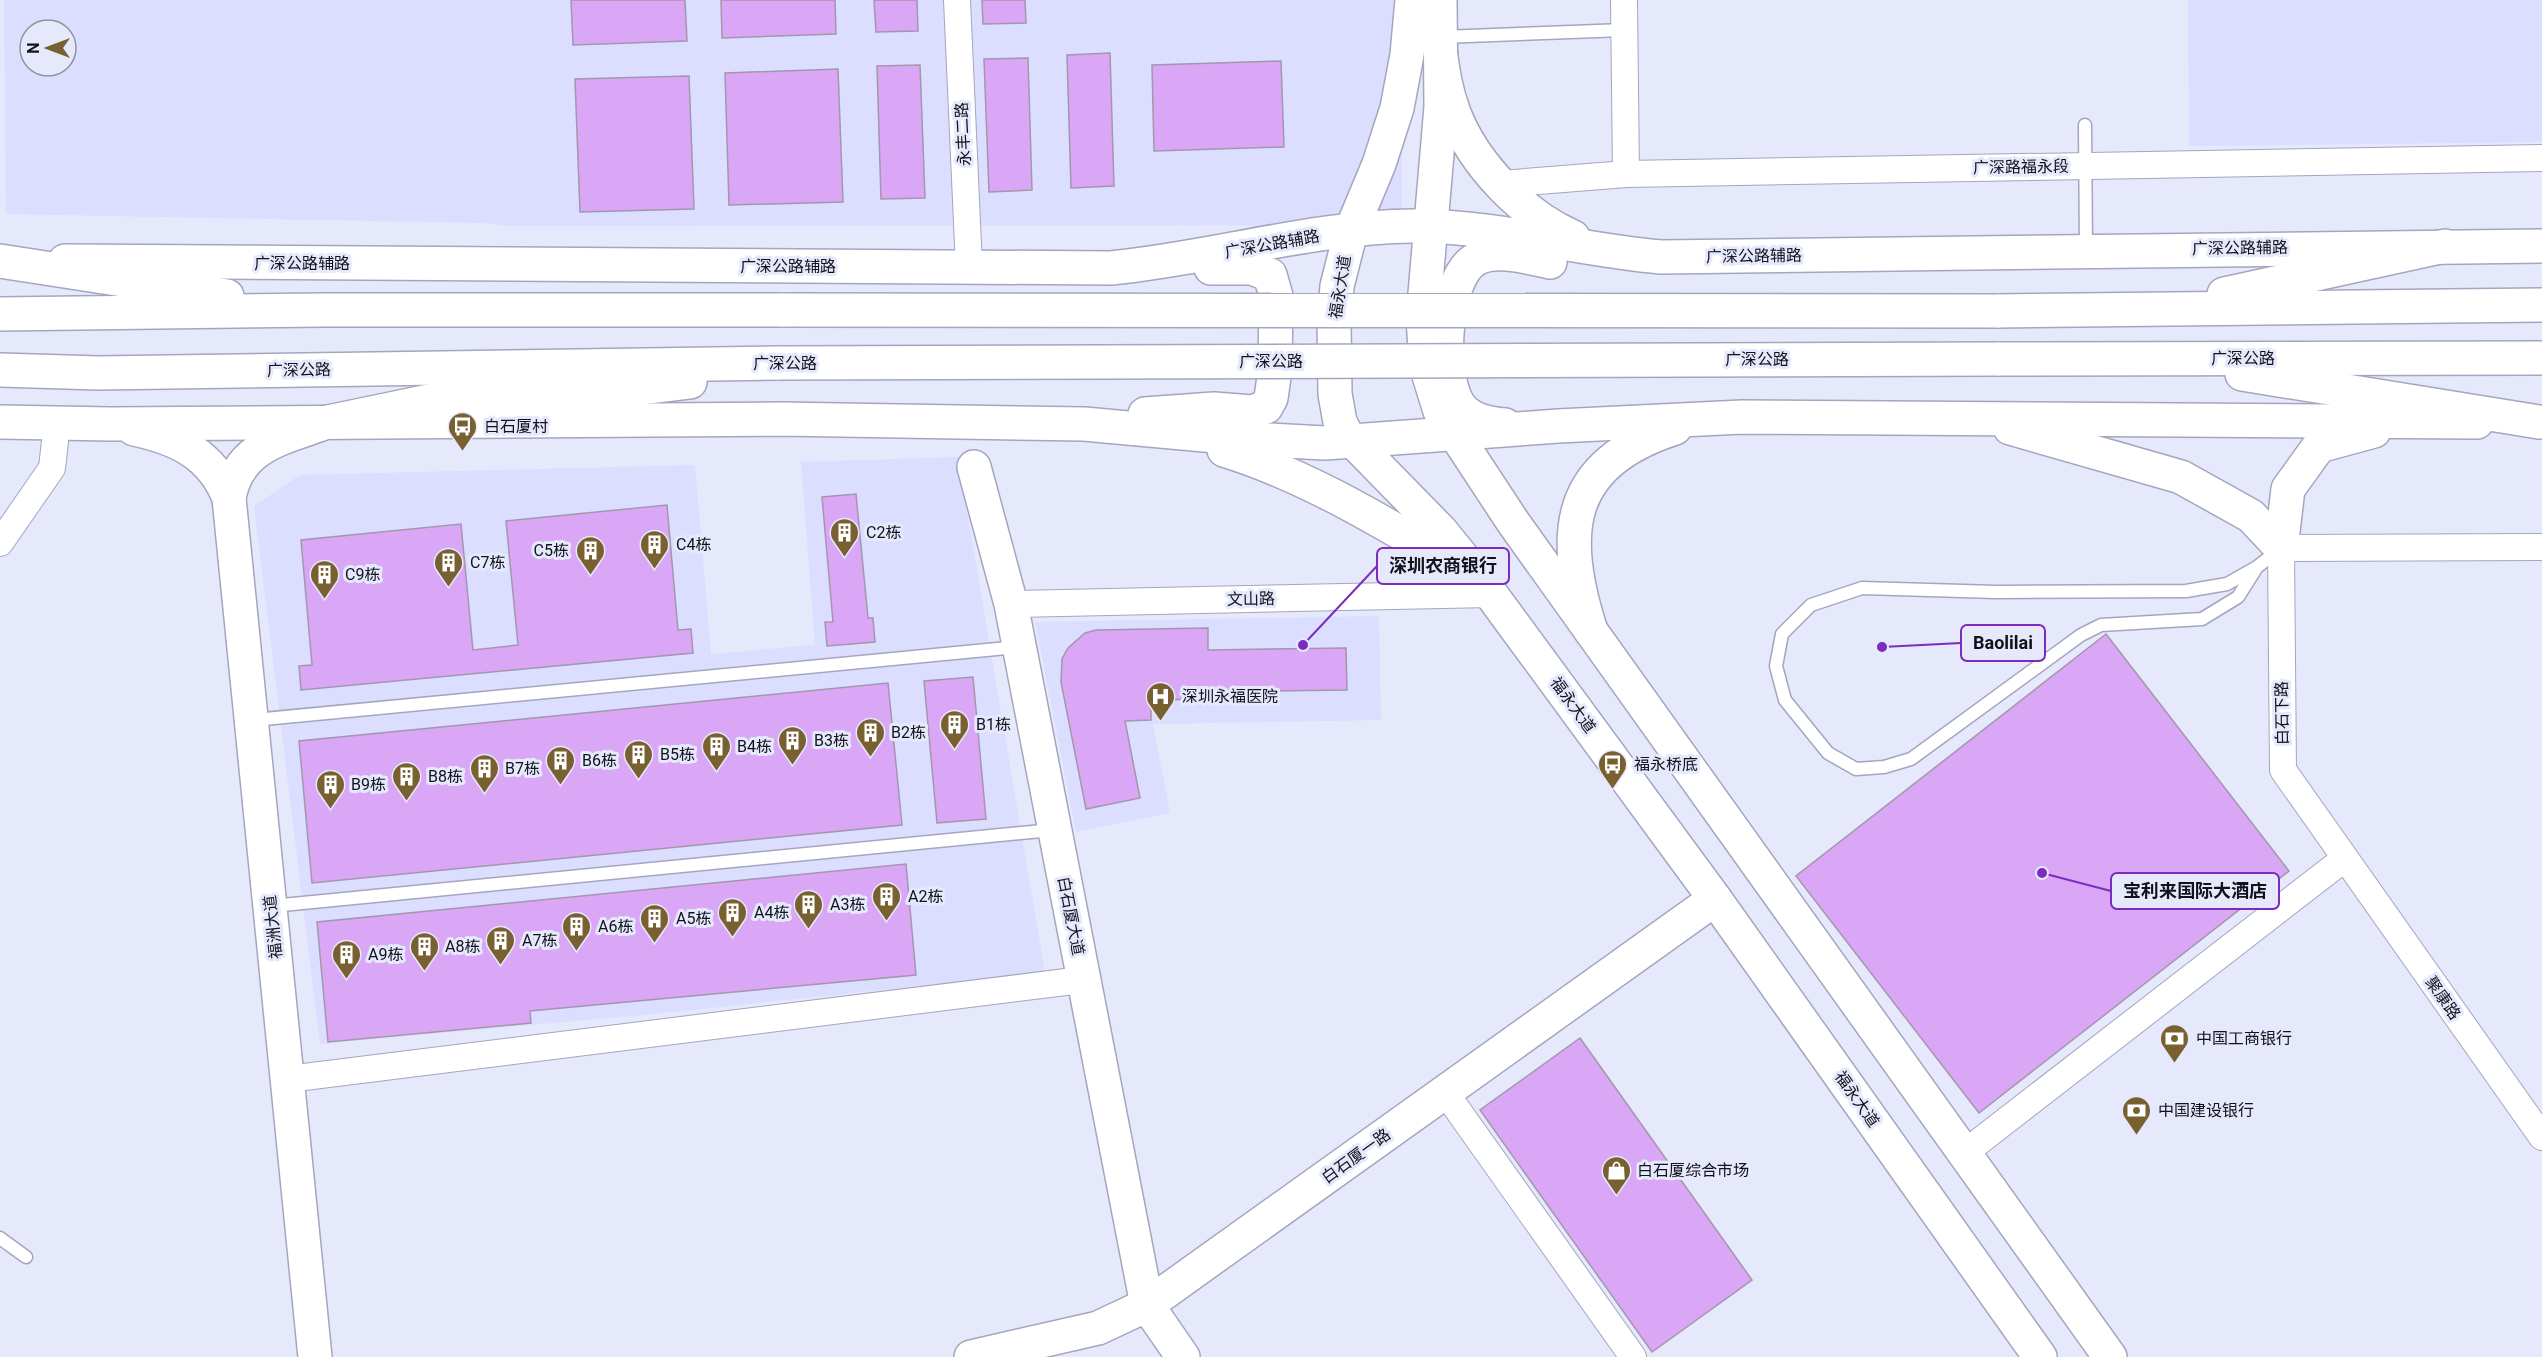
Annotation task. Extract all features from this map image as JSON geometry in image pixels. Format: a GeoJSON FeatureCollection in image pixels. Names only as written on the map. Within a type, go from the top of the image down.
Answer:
{"type":"FeatureCollection","features":[{"type":"Feature","properties":{"kind":"main road","name":"福永大道"},"geometry":{"type":"LineString","coordinates":[[1412,0],[1407,55],[1397,108],[1379,164],[1351,231],[1337,286],[1334,322],[1337,408],[1340,422],[1353,442],[1441,531],[1486,586],[1715,900],[2040,1357]]}},
{"type":"Feature","properties":{"kind":"main road"},"geometry":{"type":"LineString","coordinates":[[1440,0],[1441,107],[1424,317],[1426,366],[1440,411],[1591,631],[2110,1357]]}},
{"type":"Feature","properties":{"kind":"main road"},"geometry":{"type":"LineString","coordinates":[[1440,43],[1447,94],[1455,116],[1479,157],[1501,184],[1549,224],[1590,245],[1614,253]]}},
{"type":"Feature","properties":{"kind":"main road","name":"广深公路辅路"},"geometry":{"type":"LineString","coordinates":[[0,261],[1111,268],[1189,259],[1351,231],[1430,226],[1498,231],[1614,253],[1686,257],[2086,250],[2542,246]]}},
{"type":"Feature","properties":{"kind":"main road"},"geometry":{"type":"LineString","coordinates":[[2157,309],[2445,246]]}},
{"type":"Feature","properties":{"kind":"main road"},"geometry":{"type":"LineString","coordinates":[[1558,426],[1485,423],[1462,409],[1454,397],[1447,364],[1447,341],[1452,303],[1462,273],[1469,264],[1488,255],[1619,269],[1644,267],[1686,257]]}},
{"type":"Feature","properties":{"kind":"main road"},"geometry":{"type":"LineString","coordinates":[[0,261],[324,310]]}},
{"type":"Feature","properties":{"kind":"main road"},"geometry":{"type":"LineString","coordinates":[[1084,424],[1174,410],[1260,410],[1271,398],[1274,387],[1276,296],[1270,275],[1240,267],[1177,271],[1111,268]]}},
{"type":"Feature","properties":{"kind":"main road"},"geometry":{"type":"LineString","coordinates":[[0,314],[324,310],[1997,311],[2542,305]]}},
{"type":"Feature","properties":{"kind":"main road"},"geometry":{"type":"LineString","coordinates":[[2146,358],[2541,422]]}},
{"type":"Feature","properties":{"kind":"main road","name":"广深公路"},"geometry":{"type":"LineString","coordinates":[[0,370],[99,373],[780,363],[2542,358]]}},
{"type":"Feature","properties":{"kind":"main road"},"geometry":{"type":"LineString","coordinates":[[229,498],[231,481],[252,455],[272,441],[328,422],[432,398],[674,386],[780,363]]}},
{"type":"Feature","properties":{"kind":"main road"},"geometry":{"type":"LineString","coordinates":[[0,380],[99,373]]}},
{"type":"Feature","properties":{"kind":"main road"},"geometry":{"type":"LineString","coordinates":[[0,422],[111,424],[781,419],[1084,424],[1292,442],[1353,442],[1558,426],[1742,417],[1968,416],[2541,422]]}},
{"type":"Feature","properties":{"kind":"main road"},"geometry":{"type":"LineString","coordinates":[[1968,416],[2181,477],[2251,516],[2269,558]]}},
{"type":"Feature","properties":{"kind":"main road"},"geometry":{"type":"LineString","coordinates":[[1591,631],[1577,589],[1574,564],[1578,510],[1588,489],[1605,466],[1623,450],[1648,436],[1686,425],[1742,417]]}},
{"type":"Feature","properties":{"kind":"main road"},"geometry":{"type":"LineString","coordinates":[[2269,558],[2288,489],[2319,446],[2421,421]]}},
{"type":"Feature","properties":{"kind":"main road"},"geometry":{"type":"LineString","coordinates":[[111,424],[162,435],[182,443],[213,468],[229,498]]}},
{"type":"Feature","properties":{"kind":"main road"},"geometry":{"type":"LineString","coordinates":[[1163,430],[1293,474],[1486,586]]}},
{"type":"Feature","properties":{"kind":"main road","name":"白石厦大道"},"geometry":{"type":"LineString","coordinates":[[974,467],[1011,604],[1147,1305],[1183,1357]]}},
{"type":"Feature","properties":{"kind":"main road","name":"福洲大道"},"geometry":{"type":"LineString","coordinates":[[229,498],[315,1357]]}},
{"type":"Feature","properties":{"kind":"main road","name":"白石厦一路"},"geometry":{"type":"LineString","coordinates":[[971,1357],[1098,1328],[1147,1305],[1715,900]]}},
{"type":"Feature","properties":{"kind":"street","name":"永丰二路"},"geometry":{"type":"LineString","coordinates":[[957,0],[969,267]]}},
{"type":"Feature","properties":{"kind":"street"},"geometry":{"type":"LineString","coordinates":[[1624,0],[1626,174]]}},
{"type":"Feature","properties":{"kind":"street","name":"广深路福永段"},"geometry":{"type":"LineString","coordinates":[[1501,184],[1626,174],[2542,158]]}},
{"type":"Feature","properties":{"kind":"street"},"geometry":{"type":"LineString","coordinates":[[0,543],[52,468],[57,423]]}},
{"type":"Feature","properties":{"kind":"street"},"geometry":{"type":"LineString","coordinates":[[2269,558],[2542,547]]}},
{"type":"Feature","properties":{"kind":"street","name":"白石下路"},"geometry":{"type":"LineString","coordinates":[[2269,558],[2283,770],[2344,859]]}},
{"type":"Feature","properties":{"kind":"street","name":"文山路"},"geometry":{"type":"LineString","coordinates":[[1011,604],[1486,586]]}},
{"type":"Feature","properties":{"kind":"street"},"geometry":{"type":"LineString","coordinates":[[1963,1154],[2344,859]]}},
{"type":"Feature","properties":{"kind":"street","name":"聚康路"},"geometry":{"type":"LineString","coordinates":[[2344,859],[2541,1135]]}},
{"type":"Feature","properties":{"kind":"street"},"geometry":{"type":"LineString","coordinates":[[288,1079],[1083,980]]}},
{"type":"Feature","properties":{"kind":"street"},"geometry":{"type":"LineString","coordinates":[[1445,1092],[1633,1357]]}},
{"type":"Feature","properties":{"kind":"lane"},"geometry":{"type":"LineString","coordinates":[[1440,43],[1624,30]]}},
{"type":"Feature","properties":{"kind":"lane"},"geometry":{"type":"LineString","coordinates":[[2085,125],[2086,250]]}},
{"type":"Feature","properties":{"kind":"lane"},"geometry":{"type":"LineString","coordinates":[[2269,558],[2238,597],[2202,620],[2100,625],[2081,635],[1911,759],[1884,767],[1856,769],[1828,753],[1785,700],[1776,666],[1782,634],[1811,605],[1862,588],[1996,592],[2186,591],[2227,584],[2269,558]]}},
{"type":"Feature","properties":{"kind":"lane"},"geometry":{"type":"LineString","coordinates":[[252,720],[1019,646]]}},
{"type":"Feature","properties":{"kind":"lane"},"geometry":{"type":"LineString","coordinates":[[271,907],[1054,830]]}},
{"type":"Feature","properties":{"kind":"lane"},"geometry":{"type":"LineString","coordinates":[[0,1238],[26,1257]]}},
{"type":"Feature","properties":{"kind":"shaded area"},"geometry":{"type":"Polygon","coordinates":[[[4,0],[1402,0],[1402,225],[509,226],[483,223],[6,214],[4,0]]]}},
{"type":"Feature","properties":{"kind":"shaded area"},"geometry":{"type":"Polygon","coordinates":[[[2188,0],[2542,0],[2542,142],[2189,146],[2188,0]]]}},
{"type":"Feature","properties":{"kind":"shaded area"},"geometry":{"type":"Polygon","coordinates":[[[958,457],[1045,973],[653,1014],[320,1044],[254,506],[300,475],[695,465],[711,654],[815,645],[801,462],[958,457]]]}},
{"type":"Feature","properties":{"kind":"shaded area","name":"深圳永福医院"},"geometry":{"type":"Polygon","coordinates":[[[1379,616],[1381,720],[1153,724],[1170,813],[1076,832],[1035,622],[1379,616]]]}},
{"type":"Feature","properties":{"kind":"building"},"geometry":{"type":"Polygon","coordinates":[[[571,0],[685,0],[687,41],[573,45],[571,0]]]}},
{"type":"Feature","properties":{"kind":"building"},"geometry":{"type":"Polygon","coordinates":[[[721,0],[835,0],[836,34],[722,38],[721,0]]]}},
{"type":"Feature","properties":{"kind":"building"},"geometry":{"type":"Polygon","coordinates":[[[874,0],[917,0],[918,31],[876,32],[874,0]]]}},
{"type":"Feature","properties":{"kind":"building"},"geometry":{"type":"Polygon","coordinates":[[[982,0],[1025,0],[1026,23],[983,24],[982,0]]]}},
{"type":"Feature","properties":{"kind":"building"},"geometry":{"type":"Polygon","coordinates":[[[1110,53],[1114,186],[1071,188],[1067,55],[1110,53]]]}},
{"type":"Feature","properties":{"kind":"building"},"geometry":{"type":"Polygon","coordinates":[[[1028,58],[1032,190],[989,192],[984,59],[1028,58]]]}},
{"type":"Feature","properties":{"kind":"building"},"geometry":{"type":"Polygon","coordinates":[[[1281,61],[1284,147],[1154,151],[1152,65],[1281,61]]]}},
{"type":"Feature","properties":{"kind":"building"},"geometry":{"type":"Polygon","coordinates":[[[920,65],[925,198],[881,199],[877,66],[920,65]]]}},
{"type":"Feature","properties":{"kind":"building"},"geometry":{"type":"Polygon","coordinates":[[[838,69],[843,202],[729,205],[725,73],[838,69]]]}},
{"type":"Feature","properties":{"kind":"building"},"geometry":{"type":"Polygon","coordinates":[[[689,76],[694,209],[580,212],[575,79],[689,76]]]}},
{"type":"Feature","properties":{"kind":"building","name":"C2栋"},"geometry":{"type":"Polygon","coordinates":[[[856,494],[868,618],[873,618],[875,642],[827,646],[825,622],[833,622],[822,497],[856,494]]]}},
{"type":"Feature","properties":{"kind":"building"},"geometry":{"type":"Polygon","coordinates":[[[667,505],[678,630],[691,629],[693,653],[301,690],[299,666],[312,665],[301,540],[461,524],[473,650],[518,645],[506,521],[667,505]]]}},
{"type":"Feature","properties":{"kind":"building"},"geometry":{"type":"Polygon","coordinates":[[[1208,628],[1208,650],[1346,648],[1347,690],[1209,692],[1209,699],[1151,700],[1151,720],[1125,721],[1140,798],[1086,809],[1061,682],[1062,659],[1068,648],[1085,633],[1096,630],[1208,628]]]}},
{"type":"Feature","properties":{"kind":"building"},"geometry":{"type":"Polygon","coordinates":[[[2106,634],[2289,871],[1979,1113],[1796,876],[2106,634]]]}},
{"type":"Feature","properties":{"kind":"building","name":"B1栋"},"geometry":{"type":"Polygon","coordinates":[[[973,677],[986,819],[937,823],[924,681],[973,677]]]}},
{"type":"Feature","properties":{"kind":"building"},"geometry":{"type":"Polygon","coordinates":[[[888,683],[902,825],[312,883],[299,741],[888,683]]]}},
{"type":"Feature","properties":{"kind":"building"},"geometry":{"type":"Polygon","coordinates":[[[906,864],[916,975],[530,1011],[531,1023],[328,1042],[317,922],[906,864]]]}},
{"type":"Feature","properties":{"kind":"building","name":"白石厦综合市场"},"geometry":{"type":"Polygon","coordinates":[[[1580,1038],[1752,1280],[1652,1352],[1480,1110],[1580,1038]]]}},
{"type":"Feature","properties":{"kind":"place","name":"白石厦村"},"geometry":{"type":"Point","coordinates":[463,452]}},
{"type":"Feature","properties":{"kind":"place","name":"C2栋"},"geometry":{"type":"Point","coordinates":[845,558]}},
{"type":"Feature","properties":{"kind":"place","name":"C4栋"},"geometry":{"type":"Point","coordinates":[655,570]}},
{"type":"Feature","properties":{"kind":"place","name":"C5栋"},"geometry":{"type":"Point","coordinates":[590,576]}},
{"type":"Feature","properties":{"kind":"place","name":"C7栋"},"geometry":{"type":"Point","coordinates":[449,588]}},
{"type":"Feature","properties":{"kind":"place","name":"C9栋"},"geometry":{"type":"Point","coordinates":[324,600]}},
{"type":"Feature","properties":{"kind":"place","name":"深圳农商银行"},"geometry":{"type":"Point","coordinates":[1303,645]}},
{"type":"Feature","properties":{"kind":"place","name":"Baolilai"},"geometry":{"type":"Point","coordinates":[1882,647]}},
{"type":"Feature","properties":{"kind":"place","name":"深圳永福医院"},"geometry":{"type":"Point","coordinates":[1161,722]}},
{"type":"Feature","properties":{"kind":"place","name":"B1栋"},"geometry":{"type":"Point","coordinates":[955,750]}},
{"type":"Feature","properties":{"kind":"place","name":"B2栋"},"geometry":{"type":"Point","coordinates":[870,758]}},
{"type":"Feature","properties":{"kind":"place","name":"B3栋"},"geometry":{"type":"Point","coordinates":[793,766]}},
{"type":"Feature","properties":{"kind":"place","name":"B4栋"},"geometry":{"type":"Point","coordinates":[716,772]}},
{"type":"Feature","properties":{"kind":"place","name":"B5栋"},"geometry":{"type":"Point","coordinates":[639,780]}},
{"type":"Feature","properties":{"kind":"place","name":"B6栋"},"geometry":{"type":"Point","coordinates":[561,786]}},
{"type":"Feature","properties":{"kind":"place","name":"福永桥底"},"geometry":{"type":"Point","coordinates":[1613,790]}},
{"type":"Feature","properties":{"kind":"place","name":"B7栋"},"geometry":{"type":"Point","coordinates":[484,794]}},
{"type":"Feature","properties":{"kind":"place","name":"B8栋"},"geometry":{"type":"Point","coordinates":[407,802]}},
{"type":"Feature","properties":{"kind":"place","name":"B9栋"},"geometry":{"type":"Point","coordinates":[330,810]}},
{"type":"Feature","properties":{"kind":"place","name":"宝利来国际大酒店"},"geometry":{"type":"Point","coordinates":[2042,873]}},
{"type":"Feature","properties":{"kind":"place","name":"A2栋"},"geometry":{"type":"Point","coordinates":[887,922]}},
{"type":"Feature","properties":{"kind":"place","name":"A3栋"},"geometry":{"type":"Point","coordinates":[809,930]}},
{"type":"Feature","properties":{"kind":"place","name":"A4栋"},"geometry":{"type":"Point","coordinates":[733,938]}},
{"type":"Feature","properties":{"kind":"place","name":"A5栋"},"geometry":{"type":"Point","coordinates":[655,944]}},
{"type":"Feature","properties":{"kind":"place","name":"A6栋"},"geometry":{"type":"Point","coordinates":[577,952]}},
{"type":"Feature","properties":{"kind":"place","name":"A7栋"},"geometry":{"type":"Point","coordinates":[501,966]}},
{"type":"Feature","properties":{"kind":"place","name":"A8栋"},"geometry":{"type":"Point","coordinates":[424,972]}},
{"type":"Feature","properties":{"kind":"place","name":"A9栋"},"geometry":{"type":"Point","coordinates":[347,980]}},
{"type":"Feature","properties":{"kind":"place","name":"中国工商银行"},"geometry":{"type":"Point","coordinates":[2175,1064]}},
{"type":"Feature","properties":{"kind":"place","name":"中国建设银行"},"geometry":{"type":"Point","coordinates":[2137,1136]}},
{"type":"Feature","properties":{"kind":"place","name":"白石厦综合市场"},"geometry":{"type":"Point","coordinates":[1616,1196]}}]}
